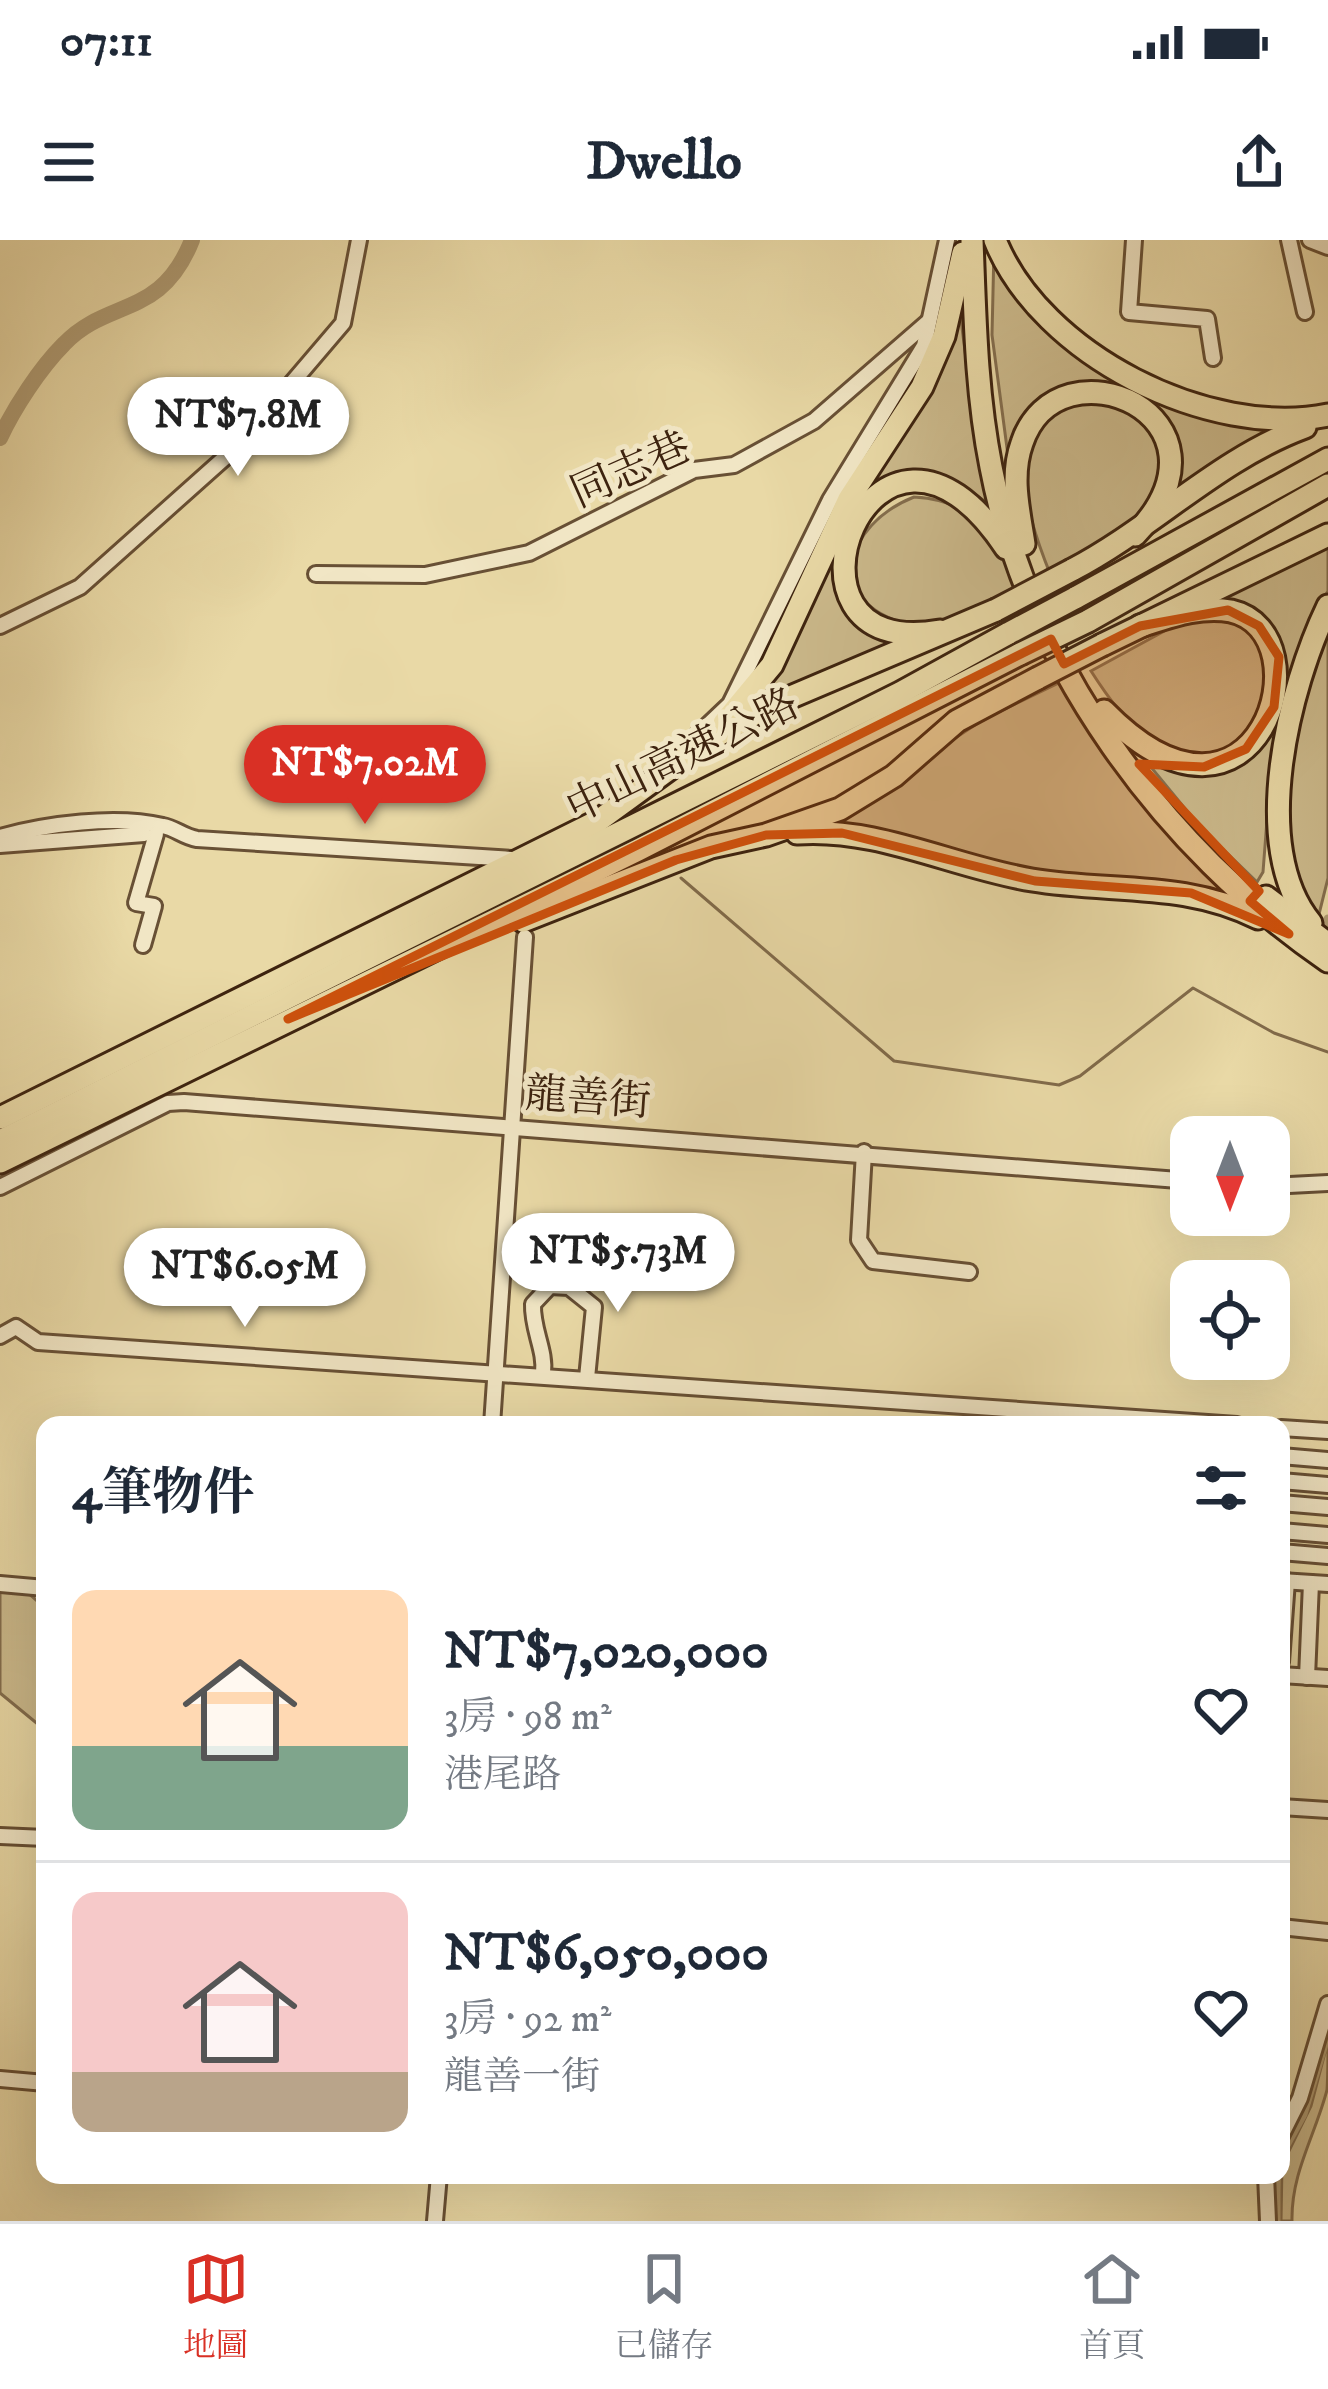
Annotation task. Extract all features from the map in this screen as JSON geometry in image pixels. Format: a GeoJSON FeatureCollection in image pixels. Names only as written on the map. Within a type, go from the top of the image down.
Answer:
{"type":"FeatureCollection","features":[{"type":"Feature","properties":{"kind":"highway"},"geometry":{"type":"LineString","coordinates":[[968,240],[976,374],[991,470],[1020,569],[1082,700],[1163,810],[1254,896],[1328,942]]}},
{"type":"Feature","properties":{"kind":"highway"},"geometry":{"type":"LineString","coordinates":[[705,743],[772,664],[849,499],[922,387],[947,323],[968,240]]}},
{"type":"Feature","properties":{"kind":"highway"},"geometry":{"type":"LineString","coordinates":[[984,240],[987,355],[1004,470],[1024,544],[1104,711],[1143,768],[1288,934]]}},
{"type":"Feature","properties":{"kind":"highway"},"geometry":{"type":"LineString","coordinates":[[995,240],[1037,308],[1154,388],[1237,418],[1328,417]]}},
{"type":"Feature","properties":{"kind":"highway"},"geometry":{"type":"LineString","coordinates":[[1024,544],[1016,488],[1022,443],[1050,405],[1083,392],[1138,405],[1168,440],[1172,471],[1167,494],[1135,535]]}},
{"type":"Feature","properties":{"kind":"highway"},"geometry":{"type":"LineString","coordinates":[[0,1118],[581,830],[705,743],[808,688],[996,610],[1135,535],[1250,450],[1328,417]]}},
{"type":"Feature","properties":{"kind":"highway","name":"中山高速公路"},"geometry":{"type":"LineString","coordinates":[[0,1141],[900,693],[1328,459]]}},
{"type":"Feature","properties":{"kind":"highway"},"geometry":{"type":"LineString","coordinates":[[964,626],[905,632],[881,627],[855,602],[846,587],[843,549],[850,528],[869,501],[908,484],[943,486],[971,502],[1020,569]]}},
{"type":"Feature","properties":{"kind":"highway","name":"中山高速公路"},"geometry":{"type":"LineString","coordinates":[[0,1162],[1088,621],[1328,484]]}},
{"type":"Feature","properties":{"kind":"highway"},"geometry":{"type":"LineString","coordinates":[[766,836],[868,794],[957,722],[1328,535]]}},
{"type":"Feature","properties":{"kind":"highway"},"geometry":{"type":"LineString","coordinates":[[1254,896],[1270,867],[1271,795],[1308,652],[1328,606]]}},
{"type":"Feature","properties":{"kind":"highway"},"geometry":{"type":"LineString","coordinates":[[1104,711],[1154,754],[1204,766],[1246,749],[1274,706],[1279,657],[1259,626],[1241,614],[1190,611],[1140,626]]}},
{"type":"Feature","properties":{"kind":"highway"},"geometry":{"type":"LineString","coordinates":[[1290,730],[1278,819],[1282,867],[1302,912],[1328,942]]}},
{"type":"Feature","properties":{"kind":"highway"},"geometry":{"type":"LineString","coordinates":[[288,1019],[655,868],[711,847],[766,836],[842,833],[1035,881],[1191,893],[1241,910],[1328,961]]}},
{"type":"Feature","properties":{"kind":"street"},"geometry":{"type":"LineString","coordinates":[[0,626],[80,586],[239,445],[343,323],[359,240]]}},
{"type":"Feature","properties":{"kind":"street"},"geometry":{"type":"LineString","coordinates":[[0,841],[156,834],[482,861],[514,859],[554,838],[657,769],[730,704],[830,500],[924,346],[947,240]]}},
{"type":"Feature","properties":{"kind":"street"},"geometry":{"type":"LineString","coordinates":[[1134,240],[1129,312],[1207,319],[1213,358]]}},
{"type":"Feature","properties":{"kind":"street"},"geometry":{"type":"LineString","coordinates":[[1289,240],[1305,313]]}},
{"type":"Feature","properties":{"kind":"street"},"geometry":{"type":"LineString","coordinates":[[1310,240],[1328,247]]}},
{"type":"Feature","properties":{"kind":"street","name":"同志巷"},"geometry":{"type":"LineString","coordinates":[[316,574],[425,574],[529,553],[694,470],[734,465],[814,421],[929,321]]}},
{"type":"Feature","properties":{"kind":"street"},"geometry":{"type":"LineString","coordinates":[[0,841],[107,823],[167,826],[178,836]]}},
{"type":"Feature","properties":{"kind":"street"},"geometry":{"type":"LineString","coordinates":[[143,945],[154,906],[136,903],[156,834]]}},
{"type":"Feature","properties":{"kind":"street"},"geometry":{"type":"LineString","coordinates":[[493,1416],[525,937]]}},
{"type":"Feature","properties":{"kind":"street","name":"龍善街"},"geometry":{"type":"LineString","coordinates":[[0,1187],[168,1103],[250,1104],[1170,1178]]}},
{"type":"Feature","properties":{"kind":"street"},"geometry":{"type":"LineString","coordinates":[[864,1152],[859,1240],[873,1261],[969,1272]]}},
{"type":"Feature","properties":{"kind":"street"},"geometry":{"type":"LineString","coordinates":[[1290,1185],[1328,1183]]}},
{"type":"Feature","properties":{"kind":"street"},"geometry":{"type":"LineString","coordinates":[[544,1375],[545,1356],[536,1340],[532,1304],[550,1286],[568,1287],[594,1307],[587,1378]]}},
{"type":"Feature","properties":{"kind":"street"},"geometry":{"type":"LineString","coordinates":[[0,1336],[16,1327],[38,1342],[1113,1416]]}},
{"type":"Feature","properties":{"kind":"street"},"geometry":{"type":"LineString","coordinates":[[1290,1429],[1328,1431]]}},
{"type":"Feature","properties":{"kind":"street"},"geometry":{"type":"LineString","coordinates":[[1290,1457],[1328,1460]]}},
{"type":"Feature","properties":{"kind":"street"},"geometry":{"type":"LineString","coordinates":[[1290,1482],[1328,1485]]}},
{"type":"Feature","properties":{"kind":"street"},"geometry":{"type":"LineString","coordinates":[[1290,1504],[1328,1507]]}},
{"type":"Feature","properties":{"kind":"street"},"geometry":{"type":"LineString","coordinates":[[1290,1532],[1328,1534]]}},
{"type":"Feature","properties":{"kind":"street"},"geometry":{"type":"LineString","coordinates":[[1290,1553],[1328,1556]]}},
{"type":"Feature","properties":{"kind":"street"},"geometry":{"type":"LineString","coordinates":[[1290,1581],[1328,1584]]}},
{"type":"Feature","properties":{"kind":"street"},"geometry":{"type":"LineString","coordinates":[[1307,1677],[1311,1583]]}},
{"type":"Feature","properties":{"kind":"street"},"geometry":{"type":"LineString","coordinates":[[0,1584],[36,1587]]}},
{"type":"Feature","properties":{"kind":"street"},"geometry":{"type":"LineString","coordinates":[[1290,1676],[1328,1678]]}},
{"type":"Feature","properties":{"kind":"street"},"geometry":{"type":"LineString","coordinates":[[1290,1808],[1328,1810]]}},
{"type":"Feature","properties":{"kind":"street"},"geometry":{"type":"LineString","coordinates":[[0,1836],[36,1838]]}},
{"type":"Feature","properties":{"kind":"street"},"geometry":{"type":"LineString","coordinates":[[1290,1928],[1328,1932]]}},
{"type":"Feature","properties":{"kind":"street"},"geometry":{"type":"LineString","coordinates":[[1290,2118],[1328,2004]]}},
{"type":"Feature","properties":{"kind":"street"},"geometry":{"type":"LineString","coordinates":[[0,2079],[36,2082]]}},
{"type":"Feature","properties":{"kind":"street"},"geometry":{"type":"LineString","coordinates":[[435,2221],[438,2184]]}},
{"type":"Feature","properties":{"kind":"street"},"geometry":{"type":"LineString","coordinates":[[1266,2184],[1268,2221]]}},
{"type":"Feature","properties":{"kind":"highlighted area"},"geometry":{"type":"Polygon","coordinates":[[[1228,610],[1259,626],[1279,657],[1274,707],[1246,749],[1204,767],[1139,764],[1259,891],[1250,901],[1289,934],[1191,893],[1035,881],[842,833],[766,835],[676,860],[288,1019],[1051,639],[1064,664],[1140,626],[1228,610]]]}},
{"type":"Feature","properties":{"kind":"shaded area"},"geometry":{"type":"Polygon","coordinates":[[[994,249],[1002,269],[1126,377],[1196,414],[1235,424],[1277,427],[1176,493],[1179,462],[1117,389],[1047,399],[1009,463],[992,335],[994,249]]]}},
{"type":"Feature","properties":{"kind":"shaded area"},"geometry":{"type":"Polygon","coordinates":[[[960,312],[973,413],[995,508],[940,478],[915,479],[878,490],[879,483],[870,486],[931,387],[960,312]]]}},
{"type":"Feature","properties":{"kind":"shaded area"},"geometry":{"type":"Polygon","coordinates":[[[1104,401],[1130,413],[1148,429],[1161,468],[1157,490],[1131,530],[1110,548],[1051,576],[1025,490],[1030,439],[1044,420],[1068,407],[1104,401]]]}},
{"type":"Feature","properties":{"kind":"shaded area"},"geometry":{"type":"Polygon","coordinates":[[[914,497],[956,506],[971,515],[993,540],[1021,594],[955,625],[931,630],[880,613],[862,598],[853,581],[852,562],[859,543],[871,525],[914,497]]]}},
{"type":"Feature","properties":{"kind":"shaded area"},"geometry":{"type":"Polygon","coordinates":[[[1328,546],[1328,591],[1316,610],[1271,768],[1263,872],[1257,882],[1201,828],[1141,755],[1241,756],[1281,649],[1204,602],[1328,546]]]}},
{"type":"Feature","properties":{"kind":"shaded area"},"geometry":{"type":"Polygon","coordinates":[[[834,548],[852,615],[916,642],[743,715],[834,548]]]}},
{"type":"Feature","properties":{"kind":"shaded area"},"geometry":{"type":"Polygon","coordinates":[[[1217,612],[1267,636],[1265,721],[1217,756],[1198,762],[1179,759],[1128,721],[1091,671],[1192,616],[1217,612]]]}},
{"type":"Feature","properties":{"kind":"shaded area"},"geometry":{"type":"Polygon","coordinates":[[[1328,627],[1328,878],[1317,922],[1291,883],[1284,822],[1290,753],[1328,627]]]}},
{"type":"Feature","properties":{"kind":"shaded area"},"geometry":{"type":"Polygon","coordinates":[[[1065,680],[1244,902],[1021,872],[824,825],[984,719],[1065,680]]]}},
{"type":"Feature","properties":{"kind":"shaded area"},"geometry":{"type":"Polygon","coordinates":[[[0,1588],[28,1593],[36,1600],[36,1723],[0,1693],[0,1588]]]}},
{"type":"Feature","properties":{"kind":"shaded area"},"geometry":{"type":"Polygon","coordinates":[[[1328,2041],[1327,2090],[1299,2171],[1292,2221],[1281,2221],[1282,2184],[1290,2184],[1290,2149],[1311,2106],[1328,2041]]]}},
{"type":"Feature","properties":{"kind":"waterway"},"geometry":{"type":"LineString","coordinates":[[0,438],[28,389],[64,344],[98,319],[165,283],[192,240]]}},
{"type":"Feature","properties":{"kind":"waterway"},"geometry":{"type":"LineString","coordinates":[[681,878],[894,1061],[1059,1085],[1080,1076],[1193,988],[1274,1033],[1328,1052]]}},
{"type":"Feature","properties":{"kind":"waterway"},"geometry":{"type":"LineString","coordinates":[[1328,919],[1328,924]]}},
{"type":"Feature","properties":{"kind":"waterway"},"geometry":{"type":"LineString","coordinates":[[1290,2138],[1303,2114],[1328,2031]]}},
{"type":"Feature","properties":{"kind":"waterway"},"geometry":{"type":"LineString","coordinates":[[1276,2184],[1276,2221]]}}]}
